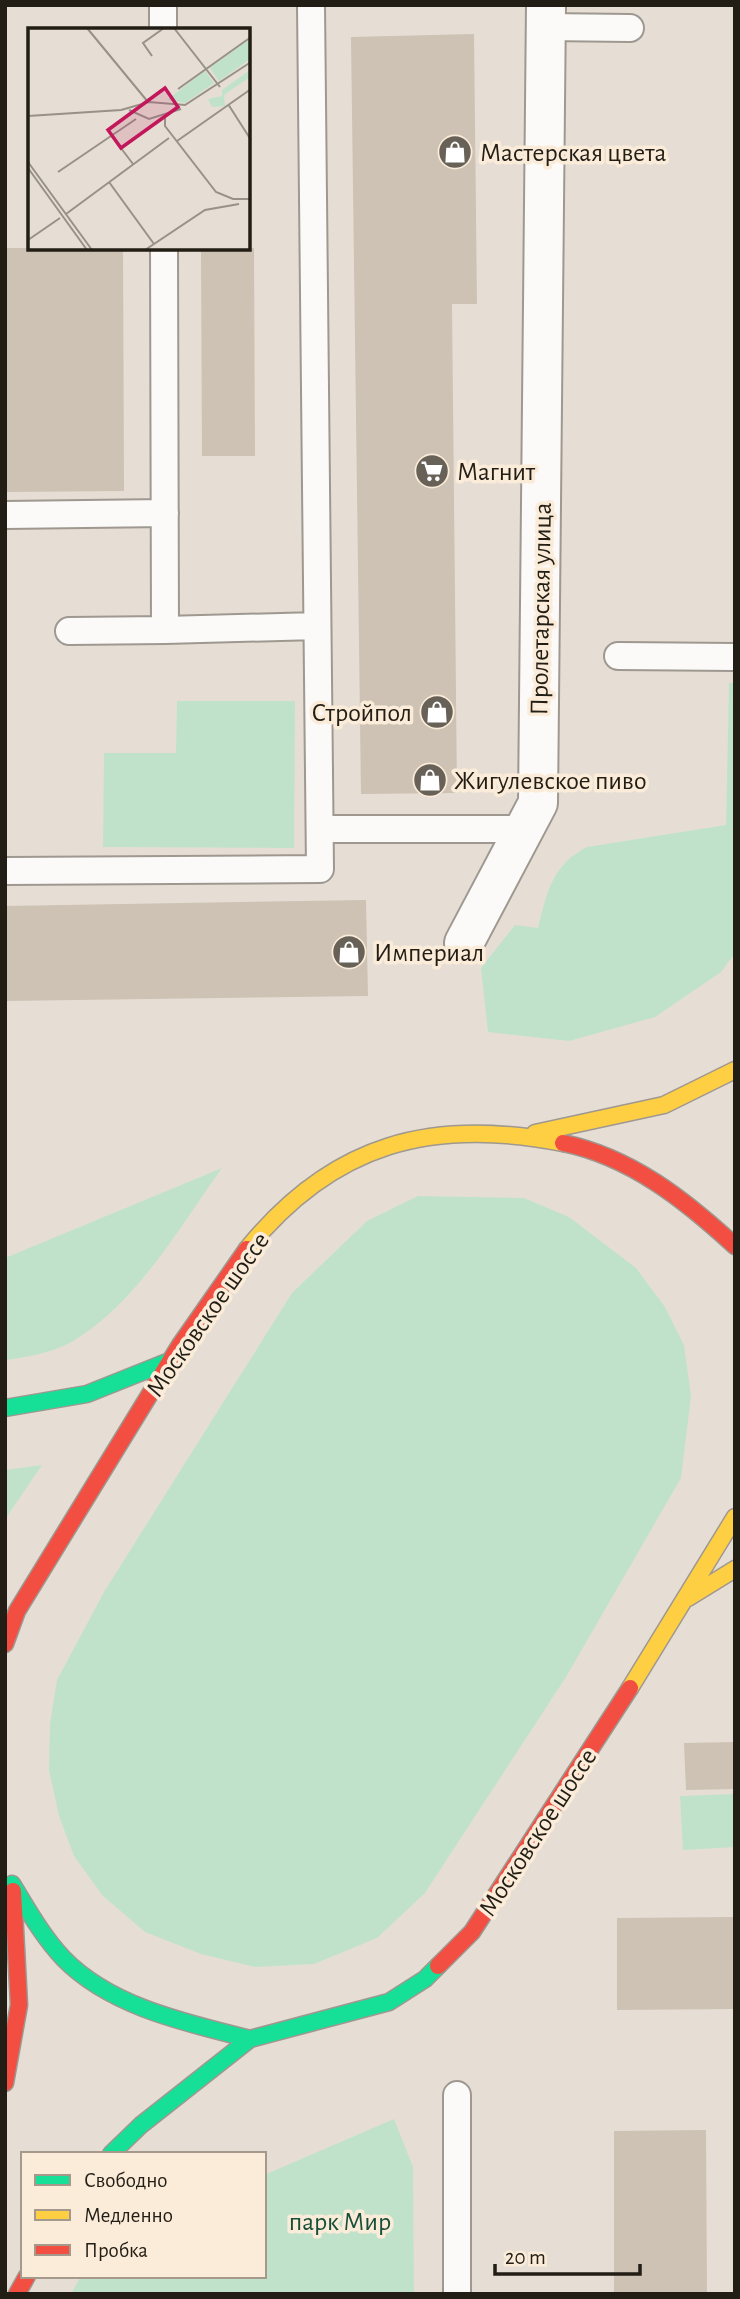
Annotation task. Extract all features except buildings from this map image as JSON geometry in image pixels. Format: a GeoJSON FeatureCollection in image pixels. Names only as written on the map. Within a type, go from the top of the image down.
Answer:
{"type":"FeatureCollection","features":[{"type":"Feature","properties":{"kind":"main road","name":"Московское шоссе"},"geometry":{"type":"LineString","coordinates":[[520,1136],[664,1105],[735,1070]]}},
{"type":"Feature","properties":{"kind":"main road","name":"Московское шоссе"},"geometry":{"type":"LineString","coordinates":[[5,1644],[17,1611],[172,1360],[232,1269],[280,1213],[329,1171],[370,1149],[414,1135],[459,1132],[520,1136],[620,1160],[643,1171],[677,1195],[735,1246]]}},
{"type":"Feature","properties":{"kind":"main road"},"geometry":{"type":"LineString","coordinates":[[5,1408],[87,1394],[172,1360]]}},
{"type":"Feature","properties":{"kind":"main road","name":"Московское шоссе"},"geometry":{"type":"LineString","coordinates":[[113,2152],[141,2125],[250,2039],[389,2002],[425,1979],[472,1932],[688,1598],[735,1517]]}},
{"type":"Feature","properties":{"kind":"main road"},"geometry":{"type":"LineString","coordinates":[[688,1598],[735,1569]]}},
{"type":"Feature","properties":{"kind":"main road","name":"Московское шоссе"},"geometry":{"type":"LineString","coordinates":[[5,2083],[19,2005],[10,1878],[38,1928],[76,1970],[118,1995],[214,2030],[250,2039]]}},
{"type":"Feature","properties":{"kind":"main road"},"geometry":{"type":"LineString","coordinates":[[17,2294],[26,2278]]}},
{"type":"Feature","properties":{"kind":"street","name":"Пролетарская улица"},"geometry":{"type":"LineString","coordinates":[[464,943],[527,829],[538,803],[546,16]]}},
{"type":"Feature","properties":{"kind":"lane"},"geometry":{"type":"LineString","coordinates":[[163,5],[163,28]]}},
{"type":"Feature","properties":{"kind":"lane"},"geometry":{"type":"LineString","coordinates":[[5,871],[320,869],[311,5]]}},
{"type":"Feature","properties":{"kind":"lane"},"geometry":{"type":"LineString","coordinates":[[546,16],[629,28]]}},
{"type":"Feature","properties":{"kind":"lane"},"geometry":{"type":"LineString","coordinates":[[164,250],[165,630]]}},
{"type":"Feature","properties":{"kind":"lane"},"geometry":{"type":"LineString","coordinates":[[5,515],[164,513]]}},
{"type":"Feature","properties":{"kind":"lane"},"geometry":{"type":"LineString","coordinates":[[69,631],[317,626]]}},
{"type":"Feature","properties":{"kind":"lane"},"geometry":{"type":"LineString","coordinates":[[618,656],[735,657]]}},
{"type":"Feature","properties":{"kind":"lane"},"geometry":{"type":"LineString","coordinates":[[320,830],[527,829]]}},
{"type":"Feature","properties":{"kind":"lane"},"geometry":{"type":"LineString","coordinates":[[457,2095],[457,2294]]}},
{"type":"Feature","properties":{"kind":"green space"},"geometry":{"type":"Polygon","coordinates":[[[729,683],[735,683],[735,953],[721,972],[655,1017],[569,1041],[488,1032],[481,968],[515,925],[538,928],[548,891],[558,871],[575,854],[587,847],[726,825],[729,683]]]}},
{"type":"Feature","properties":{"kind":"green space"},"geometry":{"type":"Polygon","coordinates":[[[177,701],[295,701],[294,848],[103,847],[104,753],[176,753],[177,701]]]}},
{"type":"Feature","properties":{"kind":"green space"},"geometry":{"type":"Polygon","coordinates":[[[222,1168],[159,1258],[123,1301],[103,1320],[64,1346],[5,1360],[5,1258],[222,1168]]]}},
{"type":"Feature","properties":{"kind":"green space"},"geometry":{"type":"Polygon","coordinates":[[[418,1196],[524,1198],[569,1217],[636,1268],[665,1307],[684,1345],[691,1396],[681,1478],[566,1677],[425,1893],[377,1938],[314,1964],[255,1967],[201,1954],[145,1932],[103,1896],[74,1856],[59,1816],[49,1770],[50,1724],[57,1680],[104,1592],[292,1293],[367,1221],[418,1196]]]}},
{"type":"Feature","properties":{"kind":"green space"},"geometry":{"type":"Polygon","coordinates":[[[42,1465],[10,1512],[5,1520],[5,1470],[42,1465]]]}},
{"type":"Feature","properties":{"kind":"green space"},"geometry":{"type":"Polygon","coordinates":[[[735,1794],[735,1847],[683,1850],[680,1796],[735,1794]]]}},
{"type":"Feature","properties":{"kind":"green space","name":"парк Мир"},"geometry":{"type":"Polygon","coordinates":[[[394,2119],[413,2167],[414,2294],[71,2294],[80,2278],[266,2278],[266,2174],[394,2119]]]}},
{"type":"Feature","properties":{"kind":"traffic: fast"},"geometry":{"type":"LineString","coordinates":[[5,1408],[87,1394],[172,1360]]}},
{"type":"Feature","properties":{"kind":"traffic: fast"},"geometry":{"type":"LineString","coordinates":[[12,1884],[56,1951],[83,1976],[104,1990],[151,2011],[250,2039]]}},
{"type":"Feature","properties":{"kind":"traffic: fast"},"geometry":{"type":"LineString","coordinates":[[113,2152],[141,2125],[250,2039],[389,2002],[425,1979],[438,1966]]}},
{"type":"Feature","properties":{"kind":"traffic: slow"},"geometry":{"type":"LineString","coordinates":[[535,1133],[664,1105],[735,1070]]}},
{"type":"Feature","properties":{"kind":"traffic: slow"},"geometry":{"type":"LineString","coordinates":[[247,1249],[280,1213],[314,1184],[350,1162],[388,1146],[428,1137],[470,1134],[515,1136],[563,1143]]}},
{"type":"Feature","properties":{"kind":"traffic: slow"},"geometry":{"type":"LineString","coordinates":[[630,1688],[735,1517]]}},
{"type":"Feature","properties":{"kind":"traffic: slow"},"geometry":{"type":"LineString","coordinates":[[688,1598],[735,1569]]}},
{"type":"Feature","properties":{"kind":"traffic: jam"},"geometry":{"type":"LineString","coordinates":[[563,1143],[612,1159],[656,1182],[697,1212],[735,1246]]}},
{"type":"Feature","properties":{"kind":"traffic: jam"},"geometry":{"type":"LineString","coordinates":[[5,1644],[17,1611],[180,1345],[247,1249]]}},
{"type":"Feature","properties":{"kind":"traffic: jam"},"geometry":{"type":"LineString","coordinates":[[438,1966],[472,1932],[630,1688]]}},
{"type":"Feature","properties":{"kind":"traffic: jam"},"geometry":{"type":"LineString","coordinates":[[5,2083],[19,2005],[13,1891]]}},
{"type":"Feature","properties":{"kind":"traffic: jam"},"geometry":{"type":"LineString","coordinates":[[17,2294],[26,2278]]}},
{"type":"Feature","properties":{"kind":"place","name":"Мастерская цвета"},"geometry":{"type":"Point","coordinates":[455,152]}},
{"type":"Feature","properties":{"kind":"place","name":"Магнит"},"geometry":{"type":"Point","coordinates":[432,471]}},
{"type":"Feature","properties":{"kind":"place","name":"Стройпол"},"geometry":{"type":"Point","coordinates":[437,712]}},
{"type":"Feature","properties":{"kind":"place","name":"Жигулевское пиво"},"geometry":{"type":"Point","coordinates":[430,780]}},
{"type":"Feature","properties":{"kind":"place","name":"Империал"},"geometry":{"type":"Point","coordinates":[349,952]}}]}
